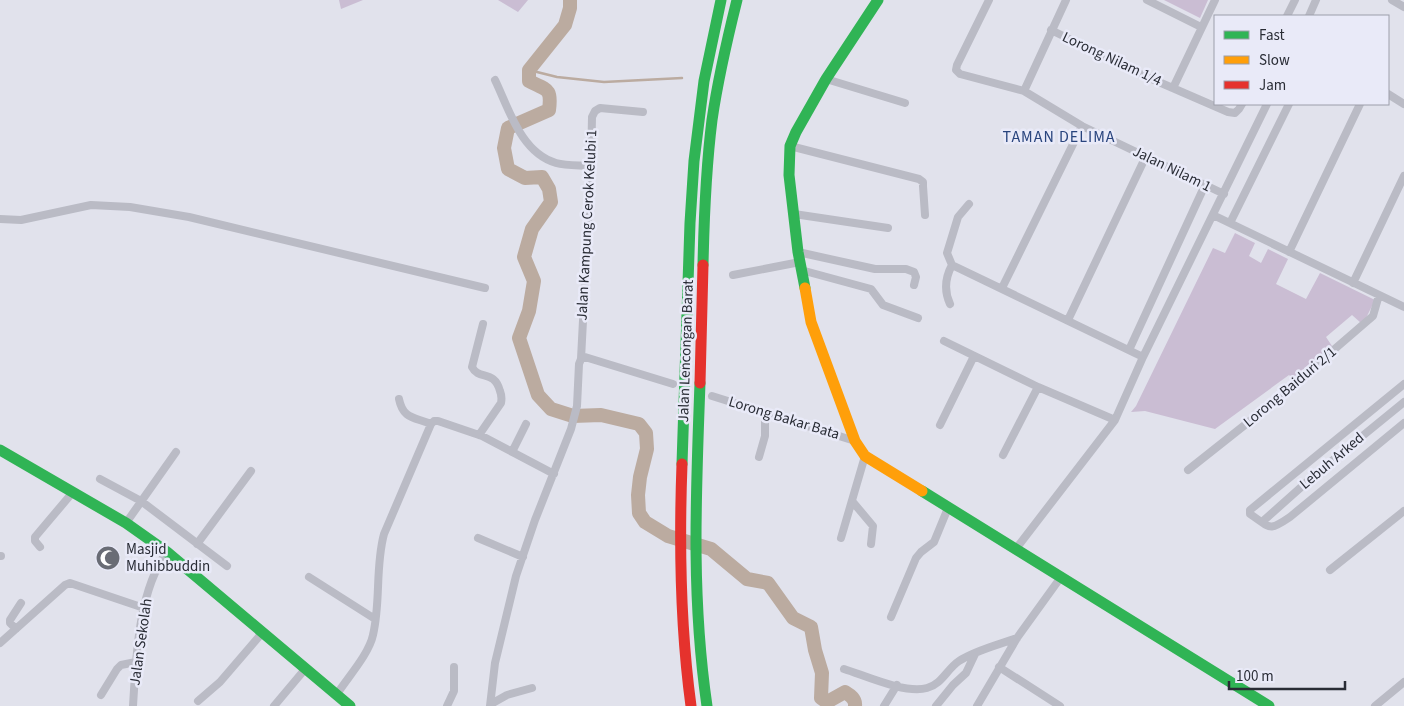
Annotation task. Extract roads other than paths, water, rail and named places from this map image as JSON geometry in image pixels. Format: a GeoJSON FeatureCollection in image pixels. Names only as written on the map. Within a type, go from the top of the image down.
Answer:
{"type":"FeatureCollection","features":[{"type":"Feature","properties":{"kind":"main road","name":"Jalan Lencongan Barat"},"geometry":{"type":"LineString","coordinates":[[691,706],[681,624],[681,531],[692,180],[704,80],[721,0]]}},
{"type":"Feature","properties":{"kind":"main road","name":"Jalan Lencongan Barat"},"geometry":{"type":"LineString","coordinates":[[707,706],[697,629],[696,570],[705,224],[710,137],[717,88],[737,0]]}},
{"type":"Feature","properties":{"kind":"main road"},"geometry":{"type":"LineString","coordinates":[[878,0],[826,79],[790,146],[789,175],[800,261],[811,322],[856,441],[865,456],[1269,706]]}},
{"type":"Feature","properties":{"kind":"main road"},"geometry":{"type":"LineString","coordinates":[[0,450],[126,523],[167,552],[350,706]]}},
{"type":"Feature","properties":{"kind":"street","name":"Jalan Nilam 1"},"geometry":{"type":"LineString","coordinates":[[988,0],[957,64],[956,70],[960,74],[1024,91],[1082,126],[1224,194]]}},
{"type":"Feature","properties":{"kind":"street"},"geometry":{"type":"LineString","coordinates":[[1024,91],[1066,0]]}},
{"type":"Feature","properties":{"kind":"street"},"geometry":{"type":"LineString","coordinates":[[1147,0],[1201,28]]}},
{"type":"Feature","properties":{"kind":"street"},"geometry":{"type":"LineString","coordinates":[[1173,88],[1215,0]]}},
{"type":"Feature","properties":{"kind":"street"},"geometry":{"type":"LineString","coordinates":[[1288,15],[1295,0]]}},
{"type":"Feature","properties":{"kind":"street"},"geometry":{"type":"LineString","coordinates":[[1309,15],[1316,0]]}},
{"type":"Feature","properties":{"kind":"street"},"geometry":{"type":"LineString","coordinates":[[1392,0],[1404,7]]}},
{"type":"Feature","properties":{"kind":"street","name":"Lorong Nilam 1/4"},"geometry":{"type":"LineString","coordinates":[[1051,30],[1145,76],[1228,112],[1235,113],[1241,105]]}},
{"type":"Feature","properties":{"kind":"street"},"geometry":{"type":"LineString","coordinates":[[826,79],[906,103]]}},
{"type":"Feature","properties":{"kind":"street"},"geometry":{"type":"LineString","coordinates":[[495,80],[523,138],[536,152],[548,160],[562,164],[591,166]]}},
{"type":"Feature","properties":{"kind":"street"},"geometry":{"type":"LineString","coordinates":[[1389,95],[1404,104]]}},
{"type":"Feature","properties":{"kind":"street"},"geometry":{"type":"LineString","coordinates":[[1015,550],[1115,420],[1143,357],[1267,105]]}},
{"type":"Feature","properties":{"kind":"street"},"geometry":{"type":"LineString","coordinates":[[1230,223],[1288,105]]}},
{"type":"Feature","properties":{"kind":"street"},"geometry":{"type":"LineString","coordinates":[[1289,252],[1360,105]]}},
{"type":"Feature","properties":{"kind":"street","name":"Jalan Kampung Cerok Kelubi 1"},"geometry":{"type":"LineString","coordinates":[[581,359],[592,117],[600,108],[643,112]]}},
{"type":"Feature","properties":{"kind":"street"},"geometry":{"type":"LineString","coordinates":[[1002,288],[1082,126]]}},
{"type":"Feature","properties":{"kind":"street"},"geometry":{"type":"LineString","coordinates":[[790,146],[919,179],[924,186],[925,215]]}},
{"type":"Feature","properties":{"kind":"street"},"geometry":{"type":"LineString","coordinates":[[1068,320],[1146,156]]}},
{"type":"Feature","properties":{"kind":"street"},"geometry":{"type":"LineString","coordinates":[[1353,283],[1404,176]]}},
{"type":"Feature","properties":{"kind":"street"},"geometry":{"type":"LineString","coordinates":[[1129,350],[1205,185]]}},
{"type":"Feature","properties":{"kind":"street"},"geometry":{"type":"LineString","coordinates":[[969,204],[958,217],[947,253],[952,265],[1143,357]]}},
{"type":"Feature","properties":{"kind":"street"},"geometry":{"type":"LineString","coordinates":[[0,219],[21,220],[91,205],[130,207],[189,217],[484,288]]}},
{"type":"Feature","properties":{"kind":"street"},"geometry":{"type":"LineString","coordinates":[[794,214],[888,228]]}},
{"type":"Feature","properties":{"kind":"street"},"geometry":{"type":"LineString","coordinates":[[1213,215],[1404,307]]}},
{"type":"Feature","properties":{"kind":"street"},"geometry":{"type":"LineString","coordinates":[[733,274],[800,261],[906,269],[914,272],[916,277],[914,285]]}},
{"type":"Feature","properties":{"kind":"street"},"geometry":{"type":"LineString","coordinates":[[800,261],[871,289],[883,305],[918,318]]}},
{"type":"Feature","properties":{"kind":"street"},"geometry":{"type":"LineString","coordinates":[[950,304],[946,290],[948,272],[952,265]]}},
{"type":"Feature","properties":{"kind":"street","name":"Lorong Baiduri 2/1"},"geometry":{"type":"LineString","coordinates":[[1188,470],[1265,409],[1373,316],[1379,295]]}},
{"type":"Feature","properties":{"kind":"street"},"geometry":{"type":"LineString","coordinates":[[479,435],[501,403],[502,397],[499,385],[493,378],[476,373],[472,367],[483,324]]}},
{"type":"Feature","properties":{"kind":"street"},"geometry":{"type":"LineString","coordinates":[[944,341],[1038,387],[1115,420]]}},
{"type":"Feature","properties":{"kind":"street"},"geometry":{"type":"LineString","coordinates":[[940,425],[974,356]]}},
{"type":"Feature","properties":{"kind":"street"},"geometry":{"type":"LineString","coordinates":[[491,705],[495,663],[500,639],[523,557],[535,520],[571,430],[577,406],[579,364],[581,359],[586,357],[673,384]]}},
{"type":"Feature","properties":{"kind":"street"},"geometry":{"type":"LineString","coordinates":[[1404,384],[1250,510],[1250,514],[1272,528],[1290,517],[1404,423]]}},
{"type":"Feature","properties":{"kind":"street"},"geometry":{"type":"LineString","coordinates":[[1003,455],[1038,387]]}},
{"type":"Feature","properties":{"kind":"street","name":"Lorong Bakar Bata"},"geometry":{"type":"LineString","coordinates":[[712,396],[856,441]]}},
{"type":"Feature","properties":{"kind":"street"},"geometry":{"type":"LineString","coordinates":[[398,399],[406,415],[430,424]]}},
{"type":"Feature","properties":{"kind":"street","name":"Lebuh Arked"},"geometry":{"type":"LineString","coordinates":[[1262,522],[1317,473],[1404,402]]}},
{"type":"Feature","properties":{"kind":"street"},"geometry":{"type":"LineString","coordinates":[[759,457],[765,436],[765,413]]}},
{"type":"Feature","properties":{"kind":"street"},"geometry":{"type":"LineString","coordinates":[[337,694],[368,648],[374,634],[380,548],[384,534],[430,424],[438,421],[479,435],[554,474]]}},
{"type":"Feature","properties":{"kind":"street"},"geometry":{"type":"LineString","coordinates":[[512,452],[526,424]]}},
{"type":"Feature","properties":{"kind":"street"},"geometry":{"type":"LineString","coordinates":[[126,523],[176,452]]}},
{"type":"Feature","properties":{"kind":"street"},"geometry":{"type":"LineString","coordinates":[[841,538],[865,456]]}},
{"type":"Feature","properties":{"kind":"street"},"geometry":{"type":"LineString","coordinates":[[197,544],[251,471]]}},
{"type":"Feature","properties":{"kind":"street"},"geometry":{"type":"LineString","coordinates":[[100,479],[141,501],[226,566]]}},
{"type":"Feature","properties":{"kind":"street"},"geometry":{"type":"LineString","coordinates":[[40,547],[35,541],[35,537],[73,492]]}},
{"type":"Feature","properties":{"kind":"street"},"geometry":{"type":"LineString","coordinates":[[852,501],[873,526],[870,544]]}},
{"type":"Feature","properties":{"kind":"street"},"geometry":{"type":"LineString","coordinates":[[891,617],[916,558],[934,542],[948,508]]}},
{"type":"Feature","properties":{"kind":"street"},"geometry":{"type":"LineString","coordinates":[[1330,570],[1404,511]]}},
{"type":"Feature","properties":{"kind":"street"},"geometry":{"type":"LineString","coordinates":[[478,538],[523,557]]}},
{"type":"Feature","properties":{"kind":"street","name":"Jalan Sekolah"},"geometry":{"type":"LineString","coordinates":[[133,706],[136,662],[144,608],[153,576],[167,552]]}},
{"type":"Feature","properties":{"kind":"street"},"geometry":{"type":"LineString","coordinates":[[309,577],[375,619]]}},
{"type":"Feature","properties":{"kind":"street"},"geometry":{"type":"LineString","coordinates":[[977,706],[1017,638],[1060,578]]}},
{"type":"Feature","properties":{"kind":"street"},"geometry":{"type":"LineString","coordinates":[[0,644],[70,583],[144,608]]}},
{"type":"Feature","properties":{"kind":"street"},"geometry":{"type":"LineString","coordinates":[[16,629],[10,620],[21,603]]}},
{"type":"Feature","properties":{"kind":"street"},"geometry":{"type":"LineString","coordinates":[[198,701],[220,682],[263,632]]}},
{"type":"Feature","properties":{"kind":"street"},"geometry":{"type":"LineString","coordinates":[[844,669],[897,685],[919,689],[934,685],[958,662],[1017,638]]}},
{"type":"Feature","properties":{"kind":"street"},"geometry":{"type":"LineString","coordinates":[[936,706],[953,685],[966,673],[975,654]]}},
{"type":"Feature","properties":{"kind":"street"},"geometry":{"type":"LineString","coordinates":[[101,695],[117,668],[136,662]]}},
{"type":"Feature","properties":{"kind":"street"},"geometry":{"type":"LineString","coordinates":[[448,706],[454,691],[454,667]]}},
{"type":"Feature","properties":{"kind":"street"},"geometry":{"type":"LineString","coordinates":[[999,667],[1060,706]]}},
{"type":"Feature","properties":{"kind":"street"},"geometry":{"type":"LineString","coordinates":[[274,706],[306,668]]}},
{"type":"Feature","properties":{"kind":"street"},"geometry":{"type":"LineString","coordinates":[[1375,706],[1404,682]]}},
{"type":"Feature","properties":{"kind":"street"},"geometry":{"type":"LineString","coordinates":[[884,706],[897,685]]}},
{"type":"Feature","properties":{"kind":"street"},"geometry":{"type":"LineString","coordinates":[[491,705],[507,695],[532,688]]}},
{"type":"Feature","properties":{"kind":"waterway"},"geometry":{"type":"LineString","coordinates":[[570,0],[570,8],[565,25],[529,70],[529,81],[544,88],[549,94],[549,110],[508,128],[504,148],[508,169],[525,178],[542,177],[549,189],[551,202],[532,229],[524,257],[534,281],[529,311],[519,338],[538,395],[551,409],[573,416],[601,415],[639,424],[646,433],[647,449],[638,495],[639,513],[645,522],[668,536],[711,549],[747,579],[768,583],[793,618],[811,627],[822,673],[821,698],[827,702],[845,692],[854,699],[855,706]]}},
{"type":"Feature","properties":{"kind":"waterway"},"geometry":{"type":"LineString","coordinates":[[529,70],[557,77],[604,82],[682,78]]}},
{"type":"Feature","properties":{"kind":"place","name":"Masjid Muhibbuddin"},"geometry":{"type":"Point","coordinates":[108,558]}},
{"type":"Feature","properties":{"kind":"district","name":"TAMAN DELIMA"},"geometry":{"type":"Point","coordinates":[1059,137]}}]}
